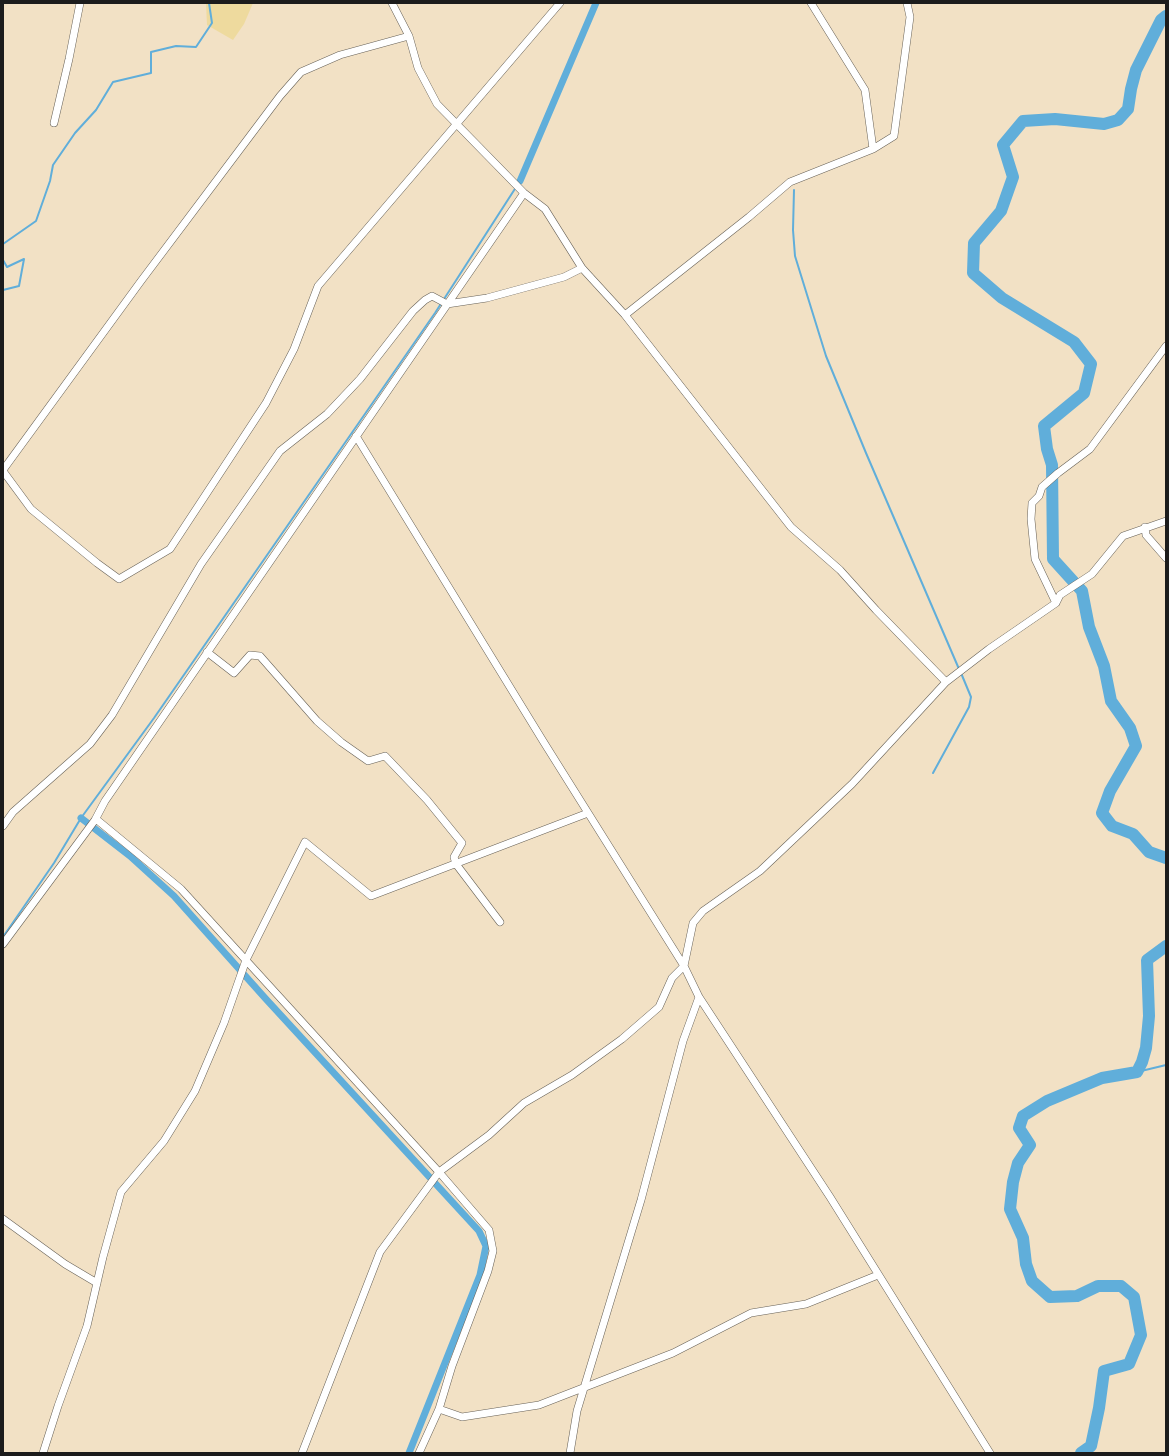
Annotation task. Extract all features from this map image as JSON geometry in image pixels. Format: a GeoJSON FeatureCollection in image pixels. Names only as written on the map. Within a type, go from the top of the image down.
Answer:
{"type":"FeatureCollection","features":[{"type":"Feature","properties":{"kind":"street"},"geometry":{"type":"LineString","coordinates":[[54,123],[80,3]]}},
{"type":"Feature","properties":{"kind":"street"},"geometry":{"type":"LineString","coordinates":[[392,3],[409,36],[421,74],[437,104],[519,188],[545,209],[582,268],[625,315],[791,527],[840,570],[946,682]]}},
{"type":"Feature","properties":{"kind":"street"},"geometry":{"type":"LineString","coordinates":[[409,36],[340,55],[301,72],[280,96],[3,470],[31,509],[97,563],[119,578],[170,549],[266,403],[294,349],[318,286],[560,3]]}},
{"type":"Feature","properties":{"kind":"street"},"geometry":{"type":"LineString","coordinates":[[811,3],[865,90],[873,149]]}},
{"type":"Feature","properties":{"kind":"street"},"geometry":{"type":"LineString","coordinates":[[625,315],[749,217],[790,182],[873,149],[894,136],[910,16],[907,3]]}},
{"type":"Feature","properties":{"kind":"street"},"geometry":{"type":"LineString","coordinates":[[3,944],[96,819],[105,802],[356,436],[519,188]]}},
{"type":"Feature","properties":{"kind":"street"},"geometry":{"type":"LineString","coordinates":[[3,826],[13,812],[90,744],[112,715],[201,564],[280,451],[327,414],[360,378],[413,312],[425,300],[432,296],[444,302],[487,298],[564,277],[582,268]]}},
{"type":"Feature","properties":{"kind":"street"},"geometry":{"type":"LineString","coordinates":[[1056,603],[1035,559],[1031,519],[1032,503],[1039,496],[1042,487],[1090,449],[1166,346]]}},
{"type":"Feature","properties":{"kind":"street"},"geometry":{"type":"LineString","coordinates":[[356,436],[684,966],[699,997],[830,1197],[990,1453]]}},
{"type":"Feature","properties":{"kind":"street"},"geometry":{"type":"LineString","coordinates":[[302,1453],[380,1252],[439,1172],[489,1135],[524,1103],[572,1075],[622,1039],[659,1007],[672,978],[684,966],[692,923],[703,911],[760,871],[840,795],[946,682],[957,673],[965,669],[989,649],[1056,603],[1060,595],[1092,574],[1122,536],[1166,521]]}},
{"type":"Feature","properties":{"kind":"street"},"geometry":{"type":"LineString","coordinates":[[1145,527],[1146,535],[1166,558]]}},
{"type":"Feature","properties":{"kind":"street"},"geometry":{"type":"LineString","coordinates":[[207,652],[234,673],[250,655],[260,656],[317,721],[341,742],[368,761],[385,756],[427,800],[462,843],[454,857],[456,864],[500,922]]}},
{"type":"Feature","properties":{"kind":"street"},"geometry":{"type":"LineString","coordinates":[[43,1453],[58,1406],[87,1326],[121,1192],[164,1141],[195,1091],[246,961],[305,842],[371,896],[588,812]]}},
{"type":"Feature","properties":{"kind":"street"},"geometry":{"type":"LineString","coordinates":[[96,819],[181,889],[439,1172],[486,1226],[492,1240],[493,1251],[488,1271],[452,1366],[438,1409],[419,1453]]}},
{"type":"Feature","properties":{"kind":"street"},"geometry":{"type":"LineString","coordinates":[[572,1452],[577,1411],[583,1389],[641,1200],[683,1041],[699,997]]}},
{"type":"Feature","properties":{"kind":"street"},"geometry":{"type":"LineString","coordinates":[[3,1219],[65,1264],[97,1283]]}},
{"type":"Feature","properties":{"kind":"street"},"geometry":{"type":"LineString","coordinates":[[438,1409],[462,1417],[539,1405],[673,1353],[751,1313],[806,1304],[878,1275]]}},
{"type":"Feature","properties":{"kind":"sand"},"geometry":{"type":"Polygon","coordinates":[[[206,3],[253,3],[244,24],[233,40],[207,25],[206,3]]]}},
{"type":"Feature","properties":{"kind":"waterway"},"geometry":{"type":"LineString","coordinates":[[3,244],[36,221],[50,181],[53,165],[75,133],[96,110],[113,82],[151,73],[151,52],[176,46],[196,47],[212,23],[209,3]]}},
{"type":"Feature","properties":{"kind":"waterway"},"geometry":{"type":"LineString","coordinates":[[520,181],[596,3]]}},
{"type":"Feature","properties":{"kind":"waterway"},"geometry":{"type":"LineString","coordinates":[[1166,16],[1161,20],[1136,70],[1128,109],[1118,120],[1104,124],[1055,119],[1023,121],[1003,145],[1013,177],[1001,211],[974,243],[973,273],[1002,298],[1074,342],[1091,364],[1084,393],[1044,426],[1047,449],[1052,465],[1053,559],[1082,591],[1089,627],[1104,666],[1111,701],[1130,728],[1136,746],[1110,791],[1102,813],[1112,826],[1133,834],[1149,852],[1166,858]]}},
{"type":"Feature","properties":{"kind":"waterway"},"geometry":{"type":"LineString","coordinates":[[3,937],[54,863],[81,818],[154,718],[435,313],[520,181]]}},
{"type":"Feature","properties":{"kind":"waterway"},"geometry":{"type":"LineString","coordinates":[[794,190],[793,230],[795,256],[826,356],[959,669]]}},
{"type":"Feature","properties":{"kind":"waterway"},"geometry":{"type":"LineString","coordinates":[[3,260],[7,267],[24,259],[19,286],[3,290]]}},
{"type":"Feature","properties":{"kind":"waterway"},"geometry":{"type":"LineString","coordinates":[[933,773],[969,707],[971,697],[961,673]]}},
{"type":"Feature","properties":{"kind":"waterway"},"geometry":{"type":"LineString","coordinates":[[81,818],[130,856],[174,896],[265,998],[479,1231],[486,1246],[480,1275],[409,1453]]}},
{"type":"Feature","properties":{"kind":"waterway"},"geometry":{"type":"LineString","coordinates":[[1081,1453],[1091,1446],[1099,1408],[1104,1371],[1129,1364],[1141,1335],[1134,1297],[1121,1286],[1098,1286],[1077,1296],[1050,1297],[1032,1281],[1026,1264],[1023,1238],[1010,1209],[1013,1182],[1018,1163],[1030,1145],[1019,1128],[1023,1116],[1047,1101],[1102,1078],[1137,1072],[1146,1048],[1149,1016],[1147,960],[1166,946]]}},
{"type":"Feature","properties":{"kind":"waterway"},"geometry":{"type":"LineString","coordinates":[[1137,1072],[1166,1065]]}}]}
